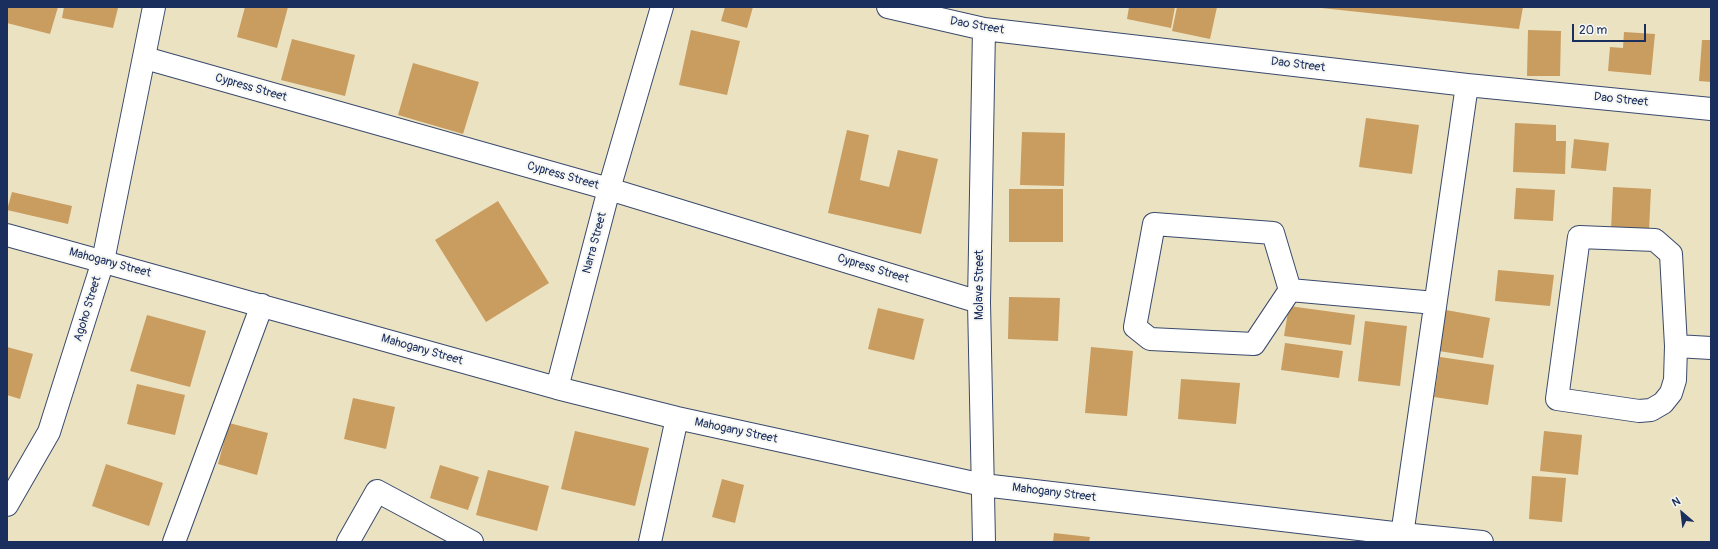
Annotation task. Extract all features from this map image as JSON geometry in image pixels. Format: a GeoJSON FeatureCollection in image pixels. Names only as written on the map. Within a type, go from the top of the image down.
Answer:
{"type":"FeatureCollection","features":[{"type":"Feature","properties":{"kind":"street","name":"Agoho Street"},"geometry":{"type":"LineString","coordinates":[[7,505],[49,432],[103,261],[145,58],[154,7]]}},
{"type":"Feature","properties":{"kind":"street","name":"Narra Street"},"geometry":{"type":"LineString","coordinates":[[557,388],[609,189],[662,7]]}},
{"type":"Feature","properties":{"kind":"street","name":"Dao Street"},"geometry":{"type":"LineString","coordinates":[[888,7],[984,29],[1467,85],[1711,109]]}},
{"type":"Feature","properties":{"kind":"street","name":"Molave Street"},"geometry":{"type":"LineString","coordinates":[[984,29],[979,302],[984,542]]}},
{"type":"Feature","properties":{"kind":"street","name":"Cypress Street"},"geometry":{"type":"LineString","coordinates":[[145,58],[609,189],[979,302]]}},
{"type":"Feature","properties":{"kind":"street"},"geometry":{"type":"LineString","coordinates":[[1402,538],[1467,85]]}},
{"type":"Feature","properties":{"kind":"street"},"geometry":{"type":"LineString","coordinates":[[1154,224],[1273,233],[1290,290],[1254,344],[1150,339],[1136,327],[1154,224]]}},
{"type":"Feature","properties":{"kind":"street","name":"Mahogany Street"},"geometry":{"type":"LineString","coordinates":[[7,235],[557,388],[677,418],[983,485],[1402,538],[1482,542]]}},
{"type":"Feature","properties":{"kind":"street"},"geometry":{"type":"LineString","coordinates":[[1579,237],[1655,240],[1671,254],[1676,346],[1675,380],[1671,392],[1663,403],[1651,410],[1639,411],[1557,399],[1579,237]]}},
{"type":"Feature","properties":{"kind":"street"},"geometry":{"type":"LineString","coordinates":[[1290,290],[1435,303]]}},
{"type":"Feature","properties":{"kind":"street"},"geometry":{"type":"LineString","coordinates":[[174,542],[262,306]]}},
{"type":"Feature","properties":{"kind":"street"},"geometry":{"type":"LineString","coordinates":[[1676,346],[1711,348]]}},
{"type":"Feature","properties":{"kind":"street"},"geometry":{"type":"LineString","coordinates":[[650,542],[677,418]]}},
{"type":"Feature","properties":{"kind":"street"},"geometry":{"type":"LineString","coordinates":[[348,542],[377,491],[472,542]]}},
{"type":"Feature","properties":{"kind":"building"},"geometry":{"type":"Polygon","coordinates":[[[7,7],[58,7],[50,34],[7,23],[7,7]]]}},
{"type":"Feature","properties":{"kind":"building"},"geometry":{"type":"Polygon","coordinates":[[[64,7],[118,8],[113,28],[62,18],[64,7]]]}},
{"type":"Feature","properties":{"kind":"building"},"geometry":{"type":"Polygon","coordinates":[[[245,7],[288,7],[277,48],[237,37],[245,7]]]}},
{"type":"Feature","properties":{"kind":"building"},"geometry":{"type":"Polygon","coordinates":[[[725,7],[753,7],[747,28],[721,21],[725,7]]]}},
{"type":"Feature","properties":{"kind":"building"},"geometry":{"type":"Polygon","coordinates":[[[1129,7],[1175,7],[1171,28],[1127,19],[1129,7]]]}},
{"type":"Feature","properties":{"kind":"building"},"geometry":{"type":"Polygon","coordinates":[[[1177,7],[1217,7],[1210,39],[1172,31],[1177,7]]]}},
{"type":"Feature","properties":{"kind":"building"},"geometry":{"type":"Polygon","coordinates":[[[1312,7],[1523,7],[1519,29],[1312,7]]]}},
{"type":"Feature","properties":{"kind":"building"},"geometry":{"type":"Polygon","coordinates":[[[691,30],[740,41],[727,95],[679,85],[691,30]]]}},
{"type":"Feature","properties":{"kind":"building"},"geometry":{"type":"Polygon","coordinates":[[[1528,30],[1561,31],[1560,76],[1527,76],[1528,30]]]}},
{"type":"Feature","properties":{"kind":"building"},"geometry":{"type":"Polygon","coordinates":[[[1624,32],[1655,34],[1651,75],[1608,71],[1610,47],[1623,48],[1624,32]]]}},
{"type":"Feature","properties":{"kind":"building"},"geometry":{"type":"Polygon","coordinates":[[[292,39],[355,55],[345,96],[281,80],[292,39]]]}},
{"type":"Feature","properties":{"kind":"building"},"geometry":{"type":"Polygon","coordinates":[[[1702,40],[1711,40],[1711,82],[1699,81],[1702,40]]]}},
{"type":"Feature","properties":{"kind":"building"},"geometry":{"type":"Polygon","coordinates":[[[413,63],[479,82],[463,134],[398,115],[413,63]]]}},
{"type":"Feature","properties":{"kind":"building"},"geometry":{"type":"Polygon","coordinates":[[[1366,118],[1419,125],[1412,174],[1359,167],[1366,118]]]}},
{"type":"Feature","properties":{"kind":"building"},"geometry":{"type":"Polygon","coordinates":[[[1515,123],[1556,125],[1556,141],[1566,141],[1565,174],[1513,172],[1515,123]]]}},
{"type":"Feature","properties":{"kind":"building"},"geometry":{"type":"Polygon","coordinates":[[[847,130],[869,135],[860,180],[889,187],[898,150],[938,159],[921,234],[828,213],[847,130]]]}},
{"type":"Feature","properties":{"kind":"building"},"geometry":{"type":"Polygon","coordinates":[[[1022,132],[1065,133],[1064,186],[1020,185],[1022,132]]]}},
{"type":"Feature","properties":{"kind":"building"},"geometry":{"type":"Polygon","coordinates":[[[1574,139],[1609,143],[1606,171],[1571,168],[1574,139]]]}},
{"type":"Feature","properties":{"kind":"building"},"geometry":{"type":"Polygon","coordinates":[[[1613,187],[1651,189],[1649,231],[1611,230],[1613,187]]]}},
{"type":"Feature","properties":{"kind":"building"},"geometry":{"type":"Polygon","coordinates":[[[1516,188],[1555,190],[1553,221],[1514,219],[1516,188]]]}},
{"type":"Feature","properties":{"kind":"building"},"geometry":{"type":"Polygon","coordinates":[[[1009,189],[1063,189],[1063,242],[1009,242],[1009,189]]]}},
{"type":"Feature","properties":{"kind":"building"},"geometry":{"type":"Polygon","coordinates":[[[12,192],[72,206],[68,224],[7,210],[12,192]]]}},
{"type":"Feature","properties":{"kind":"building"},"geometry":{"type":"Polygon","coordinates":[[[498,201],[549,283],[486,322],[435,240],[498,201]]]}},
{"type":"Feature","properties":{"kind":"building"},"geometry":{"type":"Polygon","coordinates":[[[1498,270],[1554,275],[1550,306],[1495,301],[1498,270]]]}},
{"type":"Feature","properties":{"kind":"building"},"geometry":{"type":"Polygon","coordinates":[[[1009,297],[1060,298],[1058,341],[1008,339],[1009,297]]]}},
{"type":"Feature","properties":{"kind":"building"},"geometry":{"type":"Polygon","coordinates":[[[1289,306],[1355,315],[1351,345],[1284,336],[1289,306]]]}},
{"type":"Feature","properties":{"kind":"building"},"geometry":{"type":"Polygon","coordinates":[[[878,308],[924,319],[914,360],[868,349],[878,308]]]}},
{"type":"Feature","properties":{"kind":"building"},"geometry":{"type":"Polygon","coordinates":[[[1446,310],[1490,318],[1483,358],[1439,351],[1446,310]]]}},
{"type":"Feature","properties":{"kind":"building"},"geometry":{"type":"Polygon","coordinates":[[[147,315],[206,331],[190,387],[130,371],[147,315]]]}},
{"type":"Feature","properties":{"kind":"building"},"geometry":{"type":"Polygon","coordinates":[[[1365,321],[1407,326],[1400,386],[1358,381],[1365,321]]]}},
{"type":"Feature","properties":{"kind":"building"},"geometry":{"type":"Polygon","coordinates":[[[1285,343],[1343,351],[1339,378],[1281,370],[1285,343]]]}},
{"type":"Feature","properties":{"kind":"building"},"geometry":{"type":"Polygon","coordinates":[[[7,347],[33,354],[20,399],[7,395],[7,347]]]}},
{"type":"Feature","properties":{"kind":"building"},"geometry":{"type":"Polygon","coordinates":[[[1091,347],[1133,351],[1127,416],[1085,413],[1091,347]]]}},
{"type":"Feature","properties":{"kind":"building"},"geometry":{"type":"Polygon","coordinates":[[[1440,357],[1494,365],[1488,405],[1434,397],[1440,357]]]}},
{"type":"Feature","properties":{"kind":"building"},"geometry":{"type":"Polygon","coordinates":[[[1181,379],[1240,383],[1236,424],[1178,419],[1181,379]]]}},
{"type":"Feature","properties":{"kind":"building"},"geometry":{"type":"Polygon","coordinates":[[[137,384],[185,395],[175,435],[127,424],[137,384]]]}},
{"type":"Feature","properties":{"kind":"building"},"geometry":{"type":"Polygon","coordinates":[[[353,398],[395,407],[386,449],[344,439],[353,398]]]}},
{"type":"Feature","properties":{"kind":"building"},"geometry":{"type":"Polygon","coordinates":[[[229,423],[268,433],[257,475],[218,464],[229,423]]]}},
{"type":"Feature","properties":{"kind":"building"},"geometry":{"type":"Polygon","coordinates":[[[575,431],[649,448],[635,506],[561,489],[575,431]]]}},
{"type":"Feature","properties":{"kind":"building"},"geometry":{"type":"Polygon","coordinates":[[[1544,431],[1582,435],[1578,475],[1540,471],[1544,431]]]}},
{"type":"Feature","properties":{"kind":"building"},"geometry":{"type":"Polygon","coordinates":[[[106,464],[163,483],[149,526],[92,506],[106,464]]]}},
{"type":"Feature","properties":{"kind":"building"},"geometry":{"type":"Polygon","coordinates":[[[440,465],[479,477],[468,510],[430,498],[440,465]]]}},
{"type":"Feature","properties":{"kind":"building"},"geometry":{"type":"Polygon","coordinates":[[[488,470],[549,486],[537,531],[476,515],[488,470]]]}},
{"type":"Feature","properties":{"kind":"building"},"geometry":{"type":"Polygon","coordinates":[[[1532,476],[1566,478],[1562,522],[1529,519],[1532,476]]]}},
{"type":"Feature","properties":{"kind":"building"},"geometry":{"type":"Polygon","coordinates":[[[722,479],[744,485],[735,523],[712,517],[722,479]]]}},
{"type":"Feature","properties":{"kind":"building"},"geometry":{"type":"Polygon","coordinates":[[[1054,533],[1090,537],[1089,542],[1053,542],[1054,533]]]}}]}
